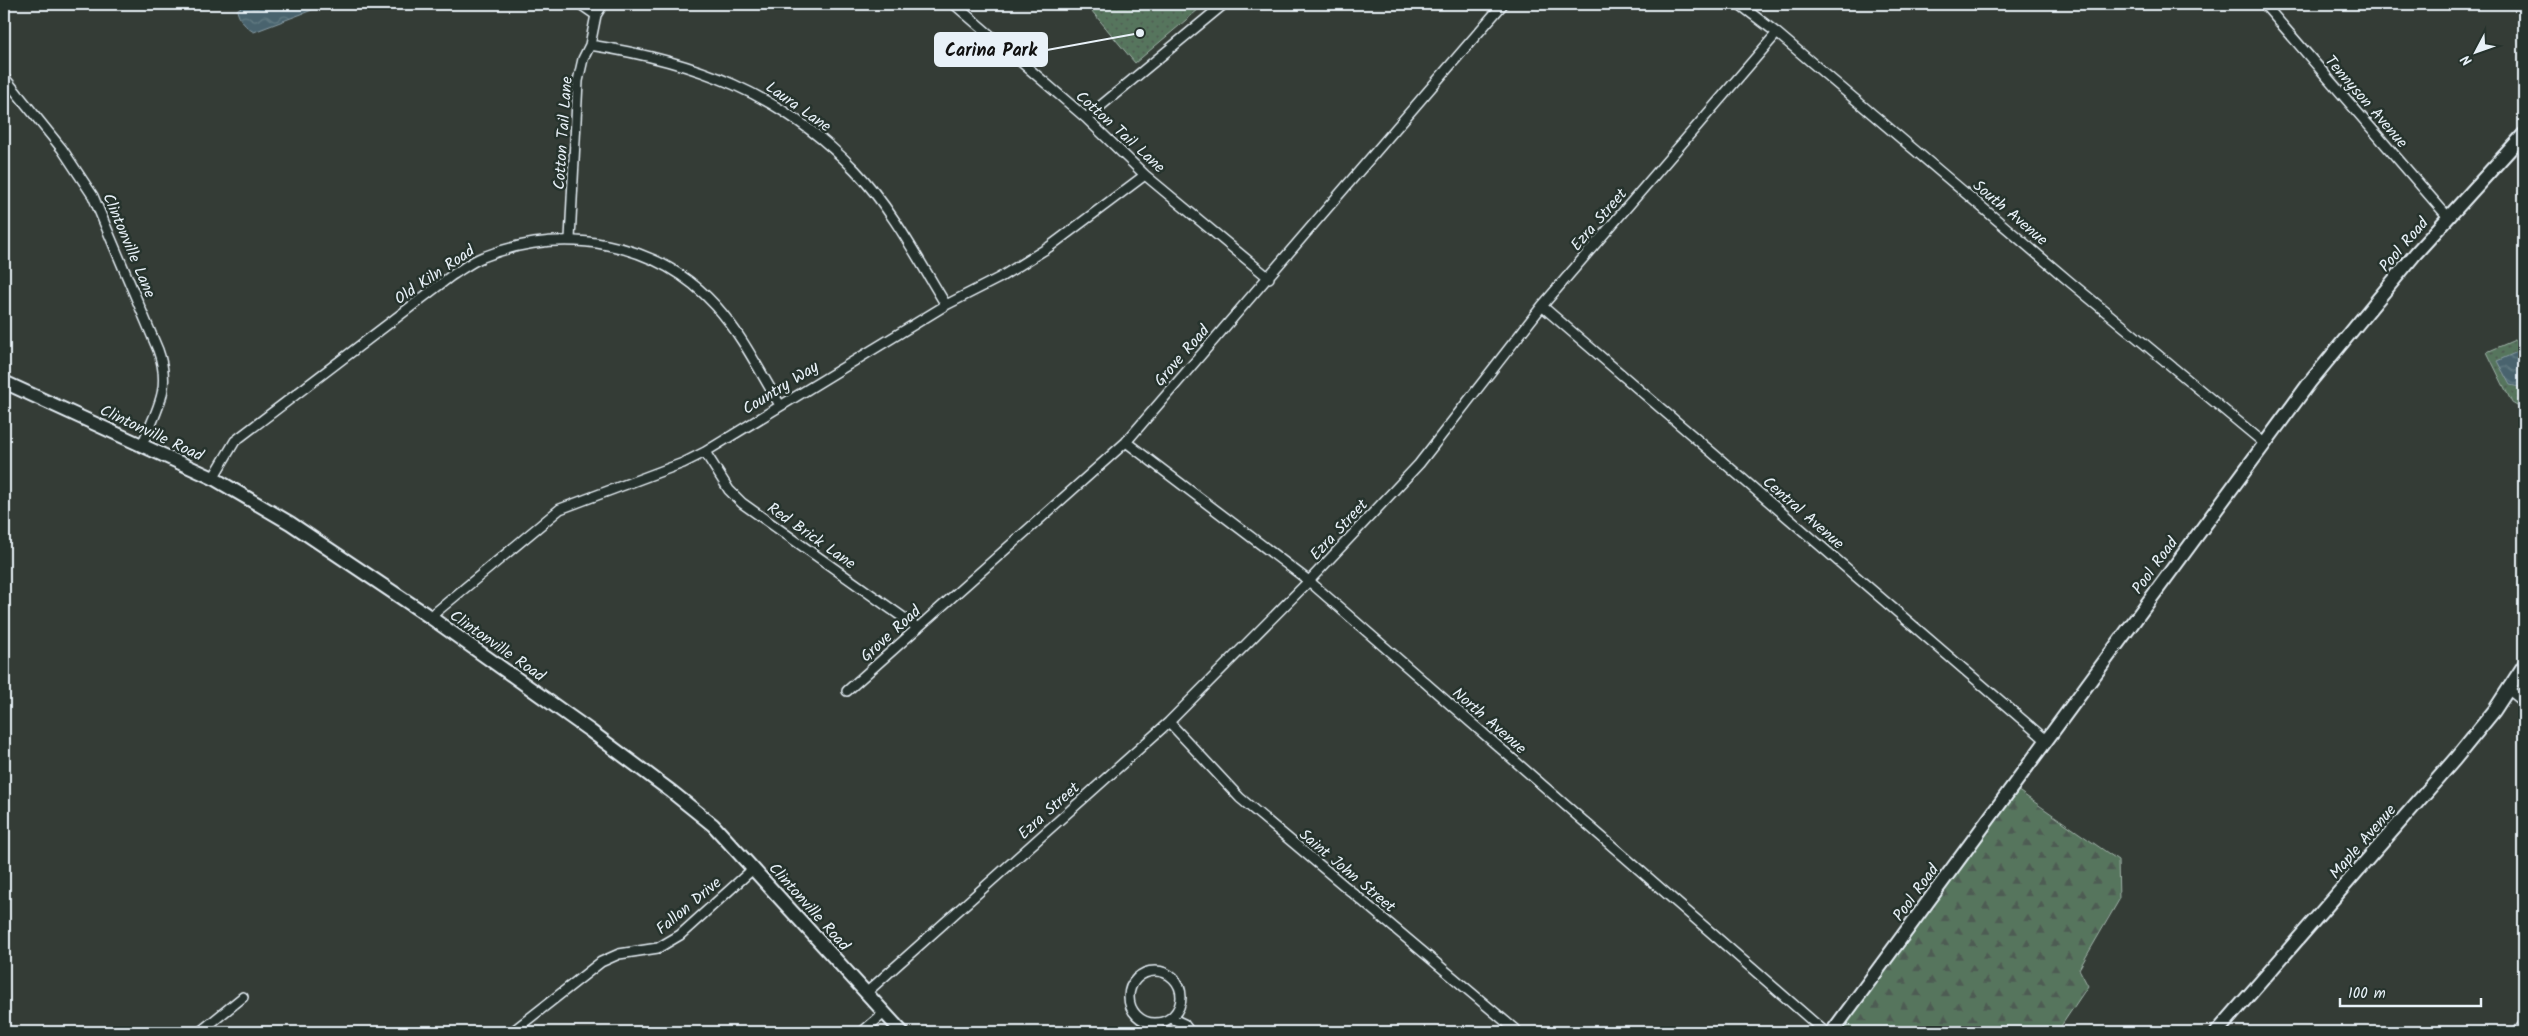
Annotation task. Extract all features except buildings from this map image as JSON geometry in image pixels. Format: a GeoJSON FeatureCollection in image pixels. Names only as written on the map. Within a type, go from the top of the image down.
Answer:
{"type":"FeatureCollection","features":[{"type":"Feature","properties":{"kind":"main road","name":"Pool Road"},"geometry":{"type":"LineString","coordinates":[[1832,1032],[2264,443],[2349,333],[2448,216],[2524,134]]}},
{"type":"Feature","properties":{"kind":"main road","name":"Clintonville Road"},"geometry":{"type":"LineString","coordinates":[[4,382],[213,478],[290,523],[430,617],[672,792],[713,825],[902,1032]]}},
{"type":"Feature","properties":{"kind":"main road","name":"Maple Avenue"},"geometry":{"type":"LineString","coordinates":[[2217,1032],[2455,759],[2524,665]]}},
{"type":"Feature","properties":{"kind":"street"},"geometry":{"type":"LineString","coordinates":[[580,4],[596,15]]}},
{"type":"Feature","properties":{"kind":"street","name":"Cotton Tail Lane"},"geometry":{"type":"LineString","coordinates":[[570,239],[578,82],[583,59],[590,45],[596,15],[603,4]]}},
{"type":"Feature","properties":{"kind":"street","name":"Cotton Tail Lane"},"geometry":{"type":"LineString","coordinates":[[954,4],[1086,118],[1145,175],[1269,278]]}},
{"type":"Feature","properties":{"kind":"street"},"geometry":{"type":"LineString","coordinates":[[1086,118],[1224,4]]}},
{"type":"Feature","properties":{"kind":"street","name":"Grove Road"},"geometry":{"type":"LineString","coordinates":[[847,691],[1126,442],[1269,278],[1502,4]]}},
{"type":"Feature","properties":{"kind":"street","name":"South Avenue"},"geometry":{"type":"LineString","coordinates":[[1739,4],[1777,33],[2070,282],[2264,443]]}},
{"type":"Feature","properties":{"kind":"street","name":"Tennyson Avenue"},"geometry":{"type":"LineString","coordinates":[[2264,4],[2448,216]]}},
{"type":"Feature","properties":{"kind":"street","name":"Ezra Street"},"geometry":{"type":"LineString","coordinates":[[866,993],[1169,722],[1309,581],[1418,464],[1542,306],[1777,33]]}},
{"type":"Feature","properties":{"kind":"street","name":"Laura Lane"},"geometry":{"type":"LineString","coordinates":[[590,45],[643,53],[702,70],[752,92],[815,133],[856,171],[887,210],[946,304]]}},
{"type":"Feature","properties":{"kind":"street","name":"Clintonville Lane"},"geometry":{"type":"LineString","coordinates":[[4,77],[62,148],[93,196],[158,350],[164,367],[164,391],[142,444]]}},
{"type":"Feature","properties":{"kind":"street","name":"Country Way"},"geometry":{"type":"LineString","coordinates":[[430,617],[560,509],[683,463],[705,452],[780,404],[946,304],[999,278],[1050,247],[1145,175]]}},
{"type":"Feature","properties":{"kind":"street","name":"Old Kiln Road"},"geometry":{"type":"LineString","coordinates":[[213,478],[235,441],[451,276],[481,258],[538,242],[570,239],[626,249],[655,261],[697,287],[728,322],[780,404]]}},
{"type":"Feature","properties":{"kind":"street","name":"Central Avenue"},"geometry":{"type":"LineString","coordinates":[[1542,306],[2046,740]]}},
{"type":"Feature","properties":{"kind":"street","name":"North Avenue"},"geometry":{"type":"LineString","coordinates":[[1126,442],[1309,581],[1825,1032]]}},
{"type":"Feature","properties":{"kind":"street","name":"Red Brick Lane"},"geometry":{"type":"LineString","coordinates":[[705,452],[729,490],[742,503],[918,628]]}},
{"type":"Feature","properties":{"kind":"street"},"geometry":{"type":"LineString","coordinates":[[2508,689],[2524,702]]}},
{"type":"Feature","properties":{"kind":"street","name":"Saint John Street"},"geometry":{"type":"LineString","coordinates":[[1169,722],[1240,798],[1518,1032]]}},
{"type":"Feature","properties":{"kind":"street","name":"Fallon Drive"},"geometry":{"type":"LineString","coordinates":[[512,1032],[601,962],[619,954],[658,948],[680,935],[754,868]]}},
{"type":"Feature","properties":{"kind":"street"},"geometry":{"type":"LineString","coordinates":[[1171,1018],[1181,1001],[1180,988],[1177,982],[1167,973],[1160,971],[1147,972],[1140,975],[1130,989],[1129,997],[1134,1013],[1148,1022],[1156,1023],[1171,1018],[1184,1024],[1190,1032]]}},
{"type":"Feature","properties":{"kind":"street"},"geometry":{"type":"LineString","coordinates":[[200,1032],[242,997]]}},
{"type":"Feature","properties":{"kind":"street"},"geometry":{"type":"LineString","coordinates":[[862,1032],[884,1013]]}},
{"type":"Feature","properties":{"kind":"street"},"geometry":{"type":"LineString","coordinates":[[2517,1032],[2524,1022]]}},
{"type":"Feature","properties":{"kind":"green space"},"geometry":{"type":"Polygon","coordinates":[[[1086,4],[1205,4],[1135,63],[1086,4]]]}},
{"type":"Feature","properties":{"kind":"green space"},"geometry":{"type":"Polygon","coordinates":[[[2524,336],[2524,410],[2512,403],[2487,352],[2524,336]]]}},
{"type":"Feature","properties":{"kind":"green space"},"geometry":{"type":"Polygon","coordinates":[[[2017,790],[2118,860],[2119,900],[2079,969],[2088,986],[2057,1032],[1837,1032],[2017,790]]]}},
{"type":"Feature","properties":{"kind":"water"},"geometry":{"type":"Polygon","coordinates":[[[245,4],[328,4],[323,9],[312,10],[254,32],[243,22],[237,10],[245,4]]]}},
{"type":"Feature","properties":{"kind":"water"},"geometry":{"type":"Polygon","coordinates":[[[2524,349],[2524,388],[2510,385],[2497,361],[2524,349]]]}},
{"type":"Feature","properties":{"kind":"place","name":"Carina Park"},"geometry":{"type":"Point","coordinates":[1140,33]}}]}
